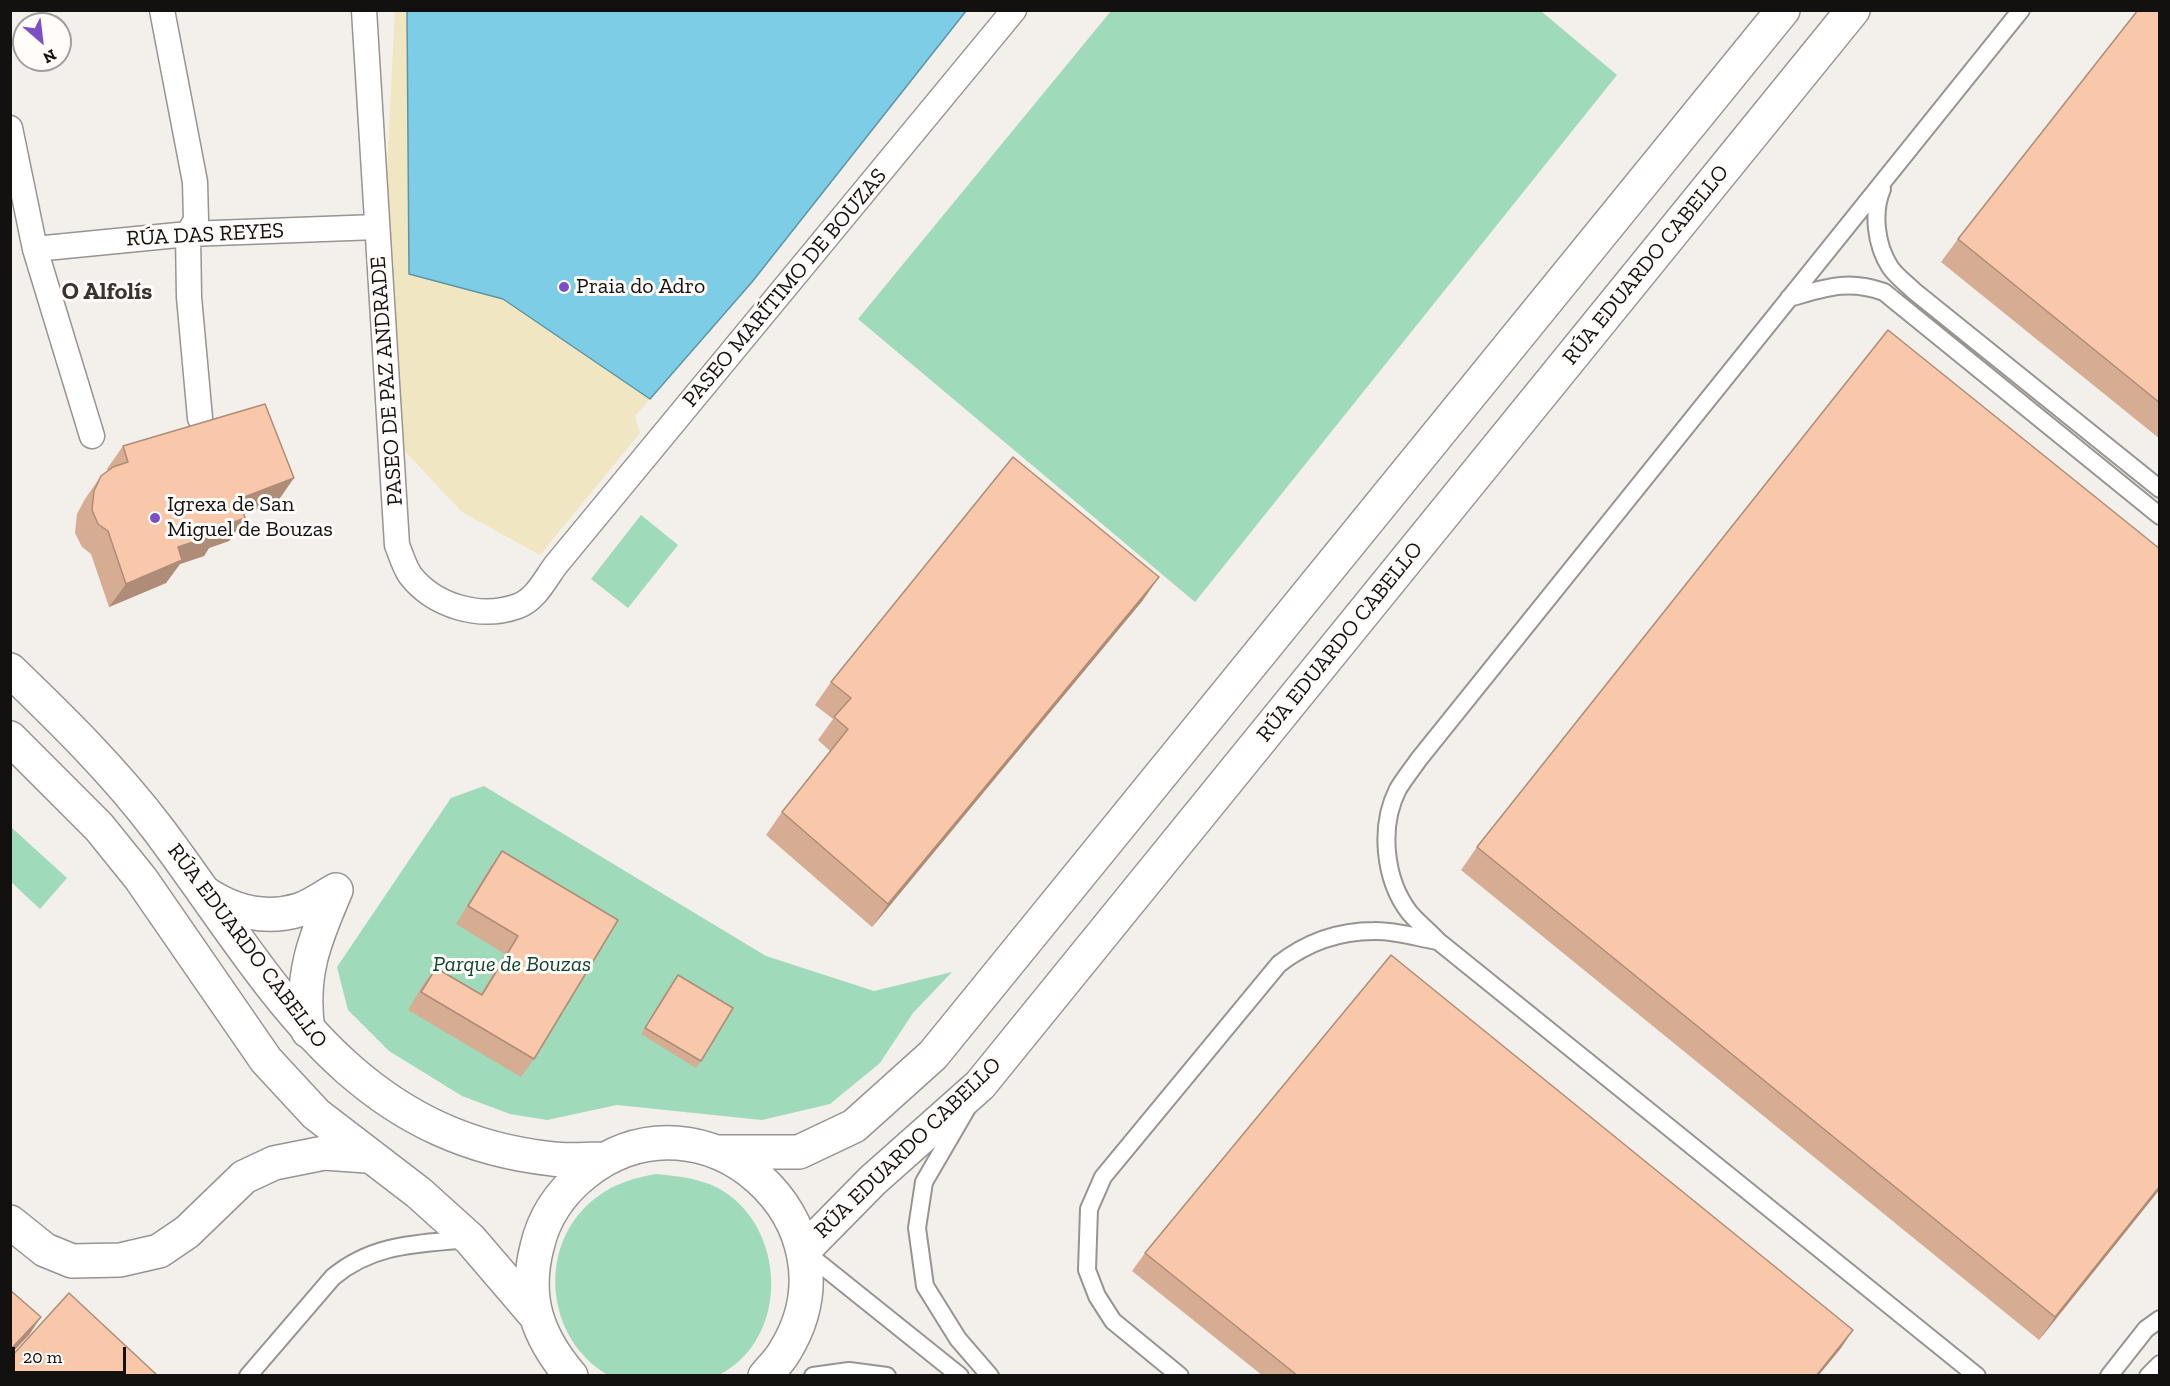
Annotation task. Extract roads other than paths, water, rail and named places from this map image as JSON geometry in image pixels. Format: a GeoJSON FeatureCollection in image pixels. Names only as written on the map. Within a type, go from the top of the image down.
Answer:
{"type":"FeatureCollection","features":[{"type":"Feature","properties":{"kind":"main road"},"geometry":{"type":"LineString","coordinates":[[559,1368],[536,1317],[531,1271],[542,1226],[567,1188],[603,1159],[640,1146],[680,1143],[719,1152],[799,1152],[854,1126],[933,1055],[1783,10]]}},
{"type":"Feature","properties":{"kind":"main road","name":"RÚA EDUARDO CABELLO"},"geometry":{"type":"LineString","coordinates":[[803,1251],[873,1179],[981,1085],[1853,10]]}},
{"type":"Feature","properties":{"kind":"main road","name":"RÚA EDUARDO CABELLO"},"geometry":{"type":"LineString","coordinates":[[10,670],[108,767],[309,1031],[363,1084],[398,1108],[439,1128],[509,1152],[554,1159],[603,1159]]}},
{"type":"Feature","properties":{"kind":"main road","name":"RÚA EDUARDO CABELLO"},"geometry":{"type":"LineString","coordinates":[[10,738],[99,827],[141,879],[266,1060],[315,1114],[367,1156],[419,1193],[470,1239],[536,1317]]}},
{"type":"Feature","properties":{"kind":"main road"},"geometry":{"type":"LineString","coordinates":[[205,893],[223,905],[246,912],[274,914],[300,910],[336,890],[314,941],[305,976],[304,1001],[309,1031]]}},
{"type":"Feature","properties":{"kind":"main road"},"geometry":{"type":"LineString","coordinates":[[719,1152],[753,1171],[781,1200],[799,1236],[803,1251],[806,1286],[800,1320],[785,1351],[765,1376]]}},
{"type":"Feature","properties":{"kind":"main road"},"geometry":{"type":"LineString","coordinates":[[10,1222],[45,1250],[72,1261],[120,1260],[159,1251],[187,1232],[244,1177],[274,1163],[324,1154],[367,1156]]}},
{"type":"Feature","properties":{"kind":"street"},"geometry":{"type":"LineString","coordinates":[[162,10],[195,182],[196,220],[188,234],[189,297],[200,418]]}},
{"type":"Feature","properties":{"kind":"street","name":"PASEO DE PAZ ANDRADE"},"geometry":{"type":"LineString","coordinates":[[364,10],[397,545],[409,573],[421,586],[450,606],[482,612],[518,606],[536,593],[555,566]]}},
{"type":"Feature","properties":{"kind":"street","name":"PASEO MARÍTIMO DE BOUZAS"},"geometry":{"type":"LineString","coordinates":[[555,566],[1014,10]]}},
{"type":"Feature","properties":{"kind":"street"},"geometry":{"type":"LineString","coordinates":[[10,128],[14,158],[34,249],[92,436]]}},
{"type":"Feature","properties":{"kind":"street","name":"RÚA DAS REYES"},"geometry":{"type":"LineString","coordinates":[[34,249],[188,234],[377,227]]}},
{"type":"Feature","properties":{"kind":"lane"},"geometry":{"type":"LineString","coordinates":[[1977,1376],[1438,941],[1409,912],[1392,878],[1386,848],[1388,820],[1398,790],[1419,759],[2021,10]]}},
{"type":"Feature","properties":{"kind":"lane"},"geometry":{"type":"LineString","coordinates":[[1886,177],[1876,203],[1878,237],[1890,267],[1914,291],[2160,489]]}},
{"type":"Feature","properties":{"kind":"lane"},"geometry":{"type":"LineString","coordinates":[[1789,298],[1838,284],[1865,286],[1884,292],[2160,516]]}},
{"type":"Feature","properties":{"kind":"lane"},"geometry":{"type":"LineString","coordinates":[[1180,1376],[1113,1320],[1097,1296],[1087,1270],[1089,1209],[1103,1177],[1279,964],[1299,948],[1339,934],[1376,930],[1438,941]]}},
{"type":"Feature","properties":{"kind":"lane"},"geometry":{"type":"LineString","coordinates":[[981,1085],[924,1182],[917,1228],[925,1286],[958,1339],[990,1376]]}},
{"type":"Feature","properties":{"kind":"lane"},"geometry":{"type":"LineString","coordinates":[[248,1376],[333,1277],[348,1265],[392,1246],[470,1239]]}},
{"type":"Feature","properties":{"kind":"lane"},"geometry":{"type":"LineString","coordinates":[[803,1251],[960,1376]]}},
{"type":"Feature","properties":{"kind":"lane"},"geometry":{"type":"LineString","coordinates":[[2109,1376],[2146,1329],[2160,1319]]}},
{"type":"Feature","properties":{"kind":"lane"},"geometry":{"type":"LineString","coordinates":[[2148,1376],[2160,1364]]}},
{"type":"Feature","properties":{"kind":"lane"},"geometry":{"type":"LineString","coordinates":[[813,1376],[849,1371],[887,1376]]}},
{"type":"Feature","properties":{"kind":"water"},"geometry":{"type":"Polygon","coordinates":[[[407,10],[966,11],[752,282],[650,399],[503,299],[409,274],[407,10]]]}},
{"type":"Feature","properties":{"kind":"place","name":"Praia do Adro"},"geometry":{"type":"Point","coordinates":[564,287]}},
{"type":"Feature","properties":{"kind":"place","name":"Igrexa de San Miguel de Bouzas"},"geometry":{"type":"Point","coordinates":[155,518]}},
{"type":"Feature","properties":{"kind":"district","name":"O Alfolís"},"geometry":{"type":"Point","coordinates":[107,292]}},
{"type":"Feature","properties":{"kind":"park label","name":"Parque de Bouzas"},"geometry":{"type":"Point","coordinates":[512,965]}}]}
